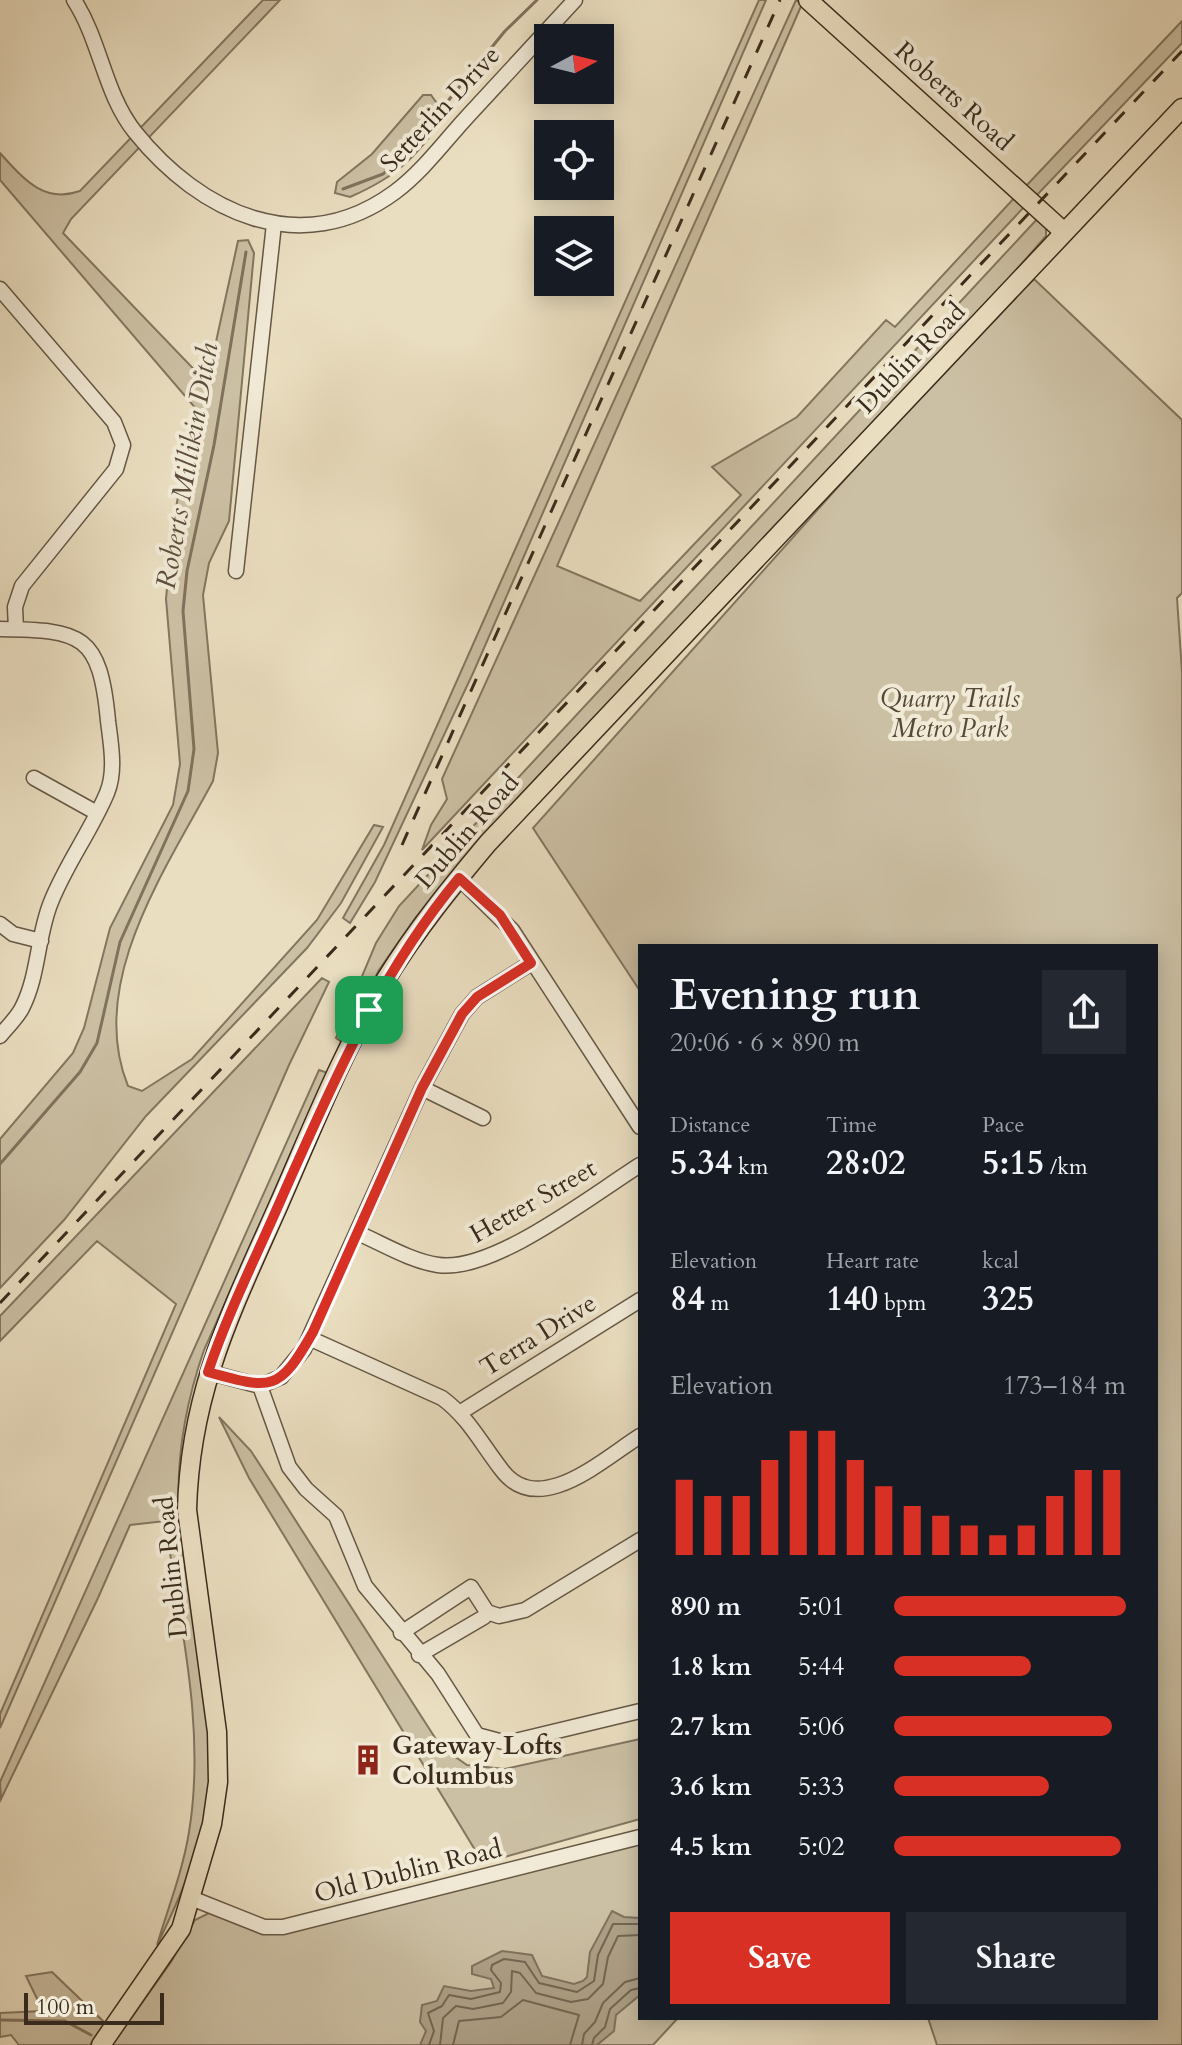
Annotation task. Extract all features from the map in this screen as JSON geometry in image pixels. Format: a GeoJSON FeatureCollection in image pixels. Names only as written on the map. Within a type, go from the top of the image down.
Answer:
{"type":"FeatureCollection","features":[{"type":"Feature","properties":{"kind":"main road","name":"Roberts Road"},"geometry":{"type":"LineString","coordinates":[[808,0],[1064,232]]}},
{"type":"Feature","properties":{"kind":"main road","name":"Dublin Road"},"geometry":{"type":"LineString","coordinates":[[101,2045],[181,1929],[212,1824],[218,1782],[217,1732],[187,1510],[193,1430],[208,1372],[308,1138],[369,1010],[416,933],[459,878],[561,765],[1182,108]]}},
{"type":"Feature","properties":{"kind":"street","name":"Setterlin Drive"},"geometry":{"type":"LineString","coordinates":[[74,0],[92,31],[107,78],[125,117],[172,174],[226,210],[274,224],[308,224],[341,218],[393,193],[429,160],[575,0]]}},
{"type":"Feature","properties":{"kind":"street"},"geometry":{"type":"LineString","coordinates":[[236,571],[274,224]]}},
{"type":"Feature","properties":{"kind":"street"},"geometry":{"type":"LineString","coordinates":[[0,289],[114,422],[123,445],[116,469],[22,586],[15,607],[16,629]]}},
{"type":"Feature","properties":{"kind":"street"},"geometry":{"type":"LineString","coordinates":[[0,629],[39,628],[67,634],[104,656],[113,767],[108,791],[54,893],[22,1009],[0,1036]]}},
{"type":"Feature","properties":{"kind":"street"},"geometry":{"type":"LineString","coordinates":[[34,778],[97,813]]}},
{"type":"Feature","properties":{"kind":"street"},"geometry":{"type":"LineString","coordinates":[[459,878],[500,915],[638,1124]]}},
{"type":"Feature","properties":{"kind":"street"},"geometry":{"type":"LineString","coordinates":[[0,924],[13,934],[41,941]]}},
{"type":"Feature","properties":{"kind":"street"},"geometry":{"type":"LineString","coordinates":[[208,1372],[260,1386],[281,1377],[295,1363],[358,1233],[422,1088],[470,1004],[531,963]]}},
{"type":"Feature","properties":{"kind":"street"},"geometry":{"type":"LineString","coordinates":[[422,1088],[483,1118]]}},
{"type":"Feature","properties":{"kind":"street","name":"Hetter Street"},"geometry":{"type":"LineString","coordinates":[[358,1233],[425,1263],[472,1264],[500,1252],[638,1166]]}},
{"type":"Feature","properties":{"kind":"street","name":"Terra Drive"},"geometry":{"type":"LineString","coordinates":[[461,1412],[638,1301]]}},
{"type":"Feature","properties":{"kind":"street"},"geometry":{"type":"LineString","coordinates":[[309,1338],[422,1386],[461,1412],[513,1482],[532,1489],[553,1488],[638,1437]]}},
{"type":"Feature","properties":{"kind":"street"},"geometry":{"type":"LineString","coordinates":[[260,1386],[289,1467],[306,1489],[336,1516],[365,1586],[419,1655],[438,1674],[471,1728],[491,1741],[516,1741],[638,1711]]}},
{"type":"Feature","properties":{"kind":"street"},"geometry":{"type":"LineString","coordinates":[[401,1633],[471,1587],[487,1612],[499,1616],[525,1610],[638,1541]]}},
{"type":"Feature","properties":{"kind":"street"},"geometry":{"type":"LineString","coordinates":[[419,1655],[487,1612]]}},
{"type":"Feature","properties":{"kind":"street","name":"Old Dublin Road"},"geometry":{"type":"LineString","coordinates":[[191,1898],[264,1927],[291,1926],[638,1838]]}},
{"type":"Feature","properties":{"kind":"green space"},"geometry":{"type":"Polygon","coordinates":[[[263,0],[280,0],[71,219],[63,233],[207,383],[238,241],[248,240],[254,253],[229,521],[209,563],[203,595],[218,753],[213,781],[154,889],[124,967],[117,1007],[118,1047],[128,1086],[142,1091],[192,1059],[317,920],[374,825],[383,827],[341,903],[307,948],[146,1116],[64,1220],[0,1288],[0,1139],[73,1053],[84,1028],[110,928],[173,805],[180,764],[166,599],[173,523],[182,476],[202,420],[198,411],[0,180],[0,153],[26,179],[44,191],[67,194],[80,191],[263,0]]]}},
{"type":"Feature","properties":{"kind":"green space"},"geometry":{"type":"Polygon","coordinates":[[[759,0],[766,0],[474,671],[375,882],[350,923],[343,918],[384,845],[759,0]]]}},
{"type":"Feature","properties":{"kind":"green space"},"geometry":{"type":"Polygon","coordinates":[[[796,0],[802,4],[557,566],[640,601],[741,495],[712,467],[797,417],[886,320],[895,327],[1016,196],[1025,206],[422,850],[431,825],[447,799],[442,779],[796,0]]]}},
{"type":"Feature","properties":{"kind":"green space"},"geometry":{"type":"Polygon","coordinates":[[[1182,21],[1182,43],[1037,195],[1026,186],[1182,21]]]}},
{"type":"Feature","properties":{"kind":"green space"},"geometry":{"type":"Polygon","coordinates":[[[423,95],[431,95],[446,116],[424,144],[394,173],[367,189],[350,197],[335,193],[337,182],[372,154],[423,95]]]}},
{"type":"Feature","properties":{"kind":"green space"},"geometry":{"type":"Polygon","coordinates":[[[1039,217],[1046,226],[1046,236],[1010,277],[504,813],[416,917],[379,970],[342,1042],[336,1038],[376,943],[399,906],[1039,217]]]}},
{"type":"Feature","properties":{"kind":"green space","name":"Quarry Trails Metro Park"},"geometry":{"type":"Polygon","coordinates":[[[1034,279],[1182,420],[1182,593],[1177,598],[1182,672],[1182,2045],[937,2045],[929,2020],[1158,2020],[1158,944],[638,944],[638,988],[533,828],[897,421],[1034,279]]]}},
{"type":"Feature","properties":{"kind":"green space"},"geometry":{"type":"Polygon","coordinates":[[[322,978],[329,982],[289,1065],[0,1728],[0,1714],[176,1304],[97,1241],[0,1341],[0,1316],[322,978]]]}},
{"type":"Feature","properties":{"kind":"green space"},"geometry":{"type":"Polygon","coordinates":[[[319,1070],[328,1073],[204,1350],[184,1430],[179,1470],[179,1512],[205,1689],[210,1760],[205,1816],[195,1854],[157,1945],[189,1832],[195,1754],[184,1637],[165,1521],[130,1525],[1,1799],[0,1782],[319,1070]]]}},
{"type":"Feature","properties":{"kind":"green space"},"geometry":{"type":"Polygon","coordinates":[[[219,1417],[251,1451],[441,1747],[467,1765],[505,1769],[638,1739],[638,1820],[483,1863],[249,1478],[219,1417]]]}},
{"type":"Feature","properties":{"kind":"green space"},"geometry":{"type":"Polygon","coordinates":[[[638,1841],[638,2020],[676,2020],[653,2045],[112,2045],[171,1962],[195,1920],[211,1912],[264,1930],[638,1841]]]}},
{"type":"Feature","properties":{"kind":"green space"},"geometry":{"type":"Polygon","coordinates":[[[52,1972],[105,2023],[90,2045],[19,2045],[11,2035],[0,2037],[0,2013],[43,2011],[26,1976],[52,1972]]]}},
{"type":"Feature","properties":{"kind":"water"},"geometry":{"type":"Polygon","coordinates":[[[612,1911],[624,1917],[638,1918],[638,1997],[616,2015],[614,2031],[597,2045],[420,2045],[426,2031],[420,2022],[422,2005],[437,2001],[444,1986],[471,1991],[494,1988],[491,1979],[472,1974],[472,1966],[502,1951],[532,1955],[542,1976],[574,1984],[587,1977],[590,1952],[612,1911]]]}},
{"type":"Feature","properties":{"kind":"waterway","name":"Roberts Millikin Ditch"},"geometry":{"type":"LineString","coordinates":[[343,189],[383,174],[403,156],[505,31],[537,0]]}},
{"type":"Feature","properties":{"kind":"waterway","name":"Roberts Millikin Ditch"},"geometry":{"type":"LineString","coordinates":[[0,1164],[80,1072],[97,1043],[120,942],[188,791],[194,749],[183,611],[187,571],[214,445],[246,252]]}},
{"type":"Feature","properties":{"kind":"waterway","name":"Roberts Millikin Ditch"},"geometry":{"type":"LineString","coordinates":[[0,2020],[65,2021],[91,2035]]}},
{"type":"Feature","properties":{"kind":"railway"},"geometry":{"type":"LineString","coordinates":[[402,845],[780,0]]}},
{"type":"Feature","properties":{"kind":"railway"},"geometry":{"type":"LineString","coordinates":[[0,1303],[1182,51]]}},
{"type":"Feature","properties":{"kind":"place","name":"Gateway Lofts Columbus"},"geometry":{"type":"Point","coordinates":[368,1760]}},
{"type":"Feature","properties":{"kind":"route"},"geometry":{"type":"LineString","coordinates":[[459,878],[500,915],[531,963],[477,997],[462,1014],[422,1088],[313,1332],[295,1363],[281,1377],[260,1386],[208,1372],[219,1340],[308,1138],[369,1010],[431,911],[459,878]]}}]}
